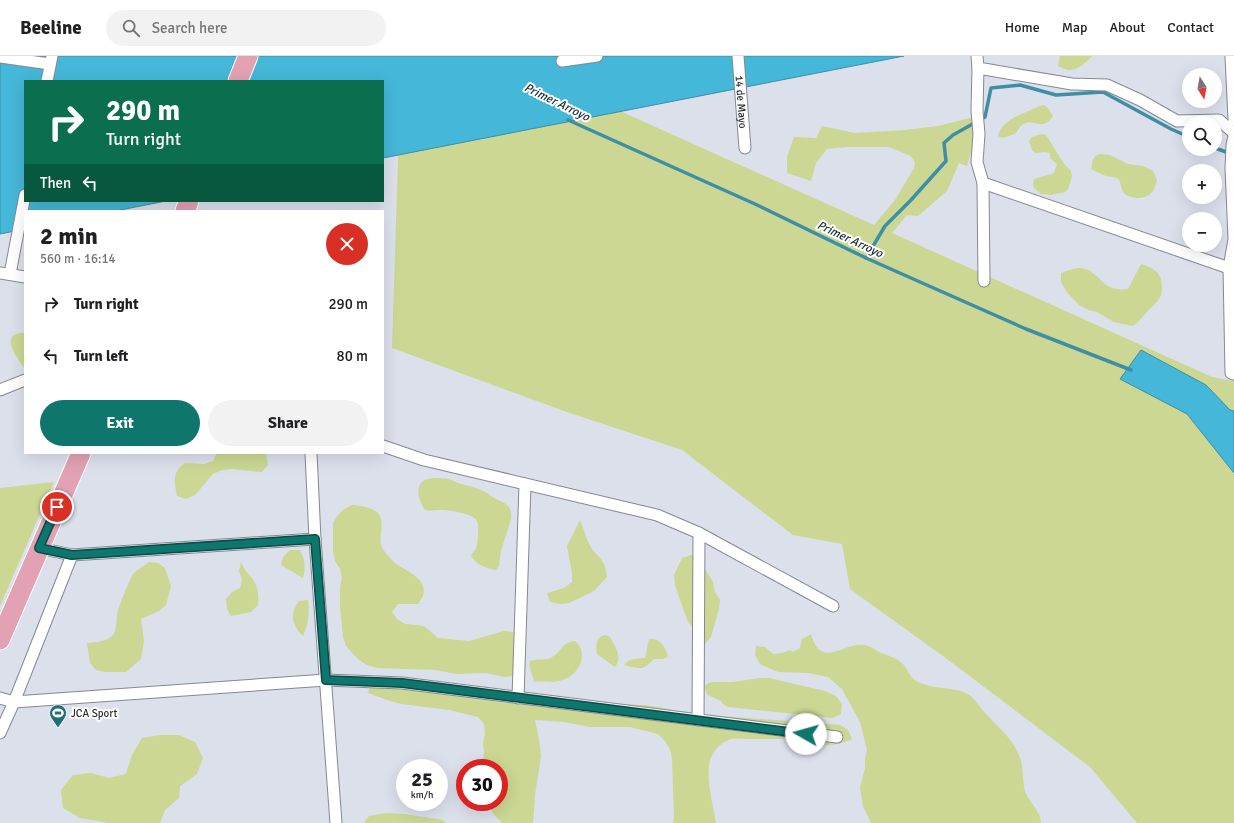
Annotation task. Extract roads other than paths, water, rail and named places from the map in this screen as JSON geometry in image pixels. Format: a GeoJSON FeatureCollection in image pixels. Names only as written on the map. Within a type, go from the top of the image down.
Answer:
{"type":"FeatureCollection","features":[{"type":"Feature","properties":{"kind":"highway"},"geometry":{"type":"LineString","coordinates":[[238,80],[248,56]]}},
{"type":"Feature","properties":{"kind":"highway"},"geometry":{"type":"LineString","coordinates":[[0,640],[81,454]]}},
{"type":"Feature","properties":{"kind":"street"},"geometry":{"type":"LineString","coordinates":[[0,56],[51,60],[47,80]]}},
{"type":"Feature","properties":{"kind":"street"},"geometry":{"type":"LineString","coordinates":[[562,61],[598,56]]}},
{"type":"Feature","properties":{"kind":"street","name":"14 de Mayo"},"geometry":{"type":"LineString","coordinates":[[738,56],[745,148]]}},
{"type":"Feature","properties":{"kind":"street"},"geometry":{"type":"LineString","coordinates":[[977,56],[977,111],[979,134],[977,162],[983,183],[984,281]]}},
{"type":"Feature","properties":{"kind":"street"},"geometry":{"type":"LineString","coordinates":[[1230,56],[1234,120]]}},
{"type":"Feature","properties":{"kind":"street"},"geometry":{"type":"LineString","coordinates":[[978,68],[1072,84],[1107,85],[1140,100],[1177,121],[1219,120],[1234,133]]}},
{"type":"Feature","properties":{"kind":"street"},"geometry":{"type":"LineString","coordinates":[[1233,141],[1231,168],[1234,239],[1229,268],[1231,373],[1234,374]]}},
{"type":"Feature","properties":{"kind":"street"},"geometry":{"type":"LineString","coordinates":[[983,183],[1229,268]]}},
{"type":"Feature","properties":{"kind":"street"},"geometry":{"type":"LineString","coordinates":[[24,199],[5,274],[24,277]]}},
{"type":"Feature","properties":{"kind":"street"},"geometry":{"type":"LineString","coordinates":[[0,390],[24,380]]}},
{"type":"Feature","properties":{"kind":"street"},"geometry":{"type":"LineString","coordinates":[[384,446],[424,460],[657,515],[699,533],[833,606]]}},
{"type":"Feature","properties":{"kind":"street"},"geometry":{"type":"LineString","coordinates":[[311,454],[315,539],[336,823]]}},
{"type":"Feature","properties":{"kind":"street"},"geometry":{"type":"LineString","coordinates":[[518,698],[525,484]]}},
{"type":"Feature","properties":{"kind":"street"},"geometry":{"type":"LineString","coordinates":[[698,720],[699,533]]}},
{"type":"Feature","properties":{"kind":"street"},"geometry":{"type":"LineString","coordinates":[[39,548],[72,555],[315,539]]}},
{"type":"Feature","properties":{"kind":"street"},"geometry":{"type":"LineString","coordinates":[[0,733],[14,702],[72,555]]}},
{"type":"Feature","properties":{"kind":"street"},"geometry":{"type":"LineString","coordinates":[[0,698],[14,702],[326,680],[402,683],[837,738]]}},
{"type":"Feature","properties":{"kind":"water"},"geometry":{"type":"Polygon","coordinates":[[[0,56],[904,56],[384,158],[384,80],[24,80],[24,202],[161,202],[120,210],[24,210],[24,229],[0,234],[0,56]]]}},
{"type":"Feature","properties":{"kind":"water"},"geometry":{"type":"Polygon","coordinates":[[[1141,350],[1206,385],[1230,410],[1234,411],[1234,473],[1187,414],[1120,379],[1141,350]]]}},
{"type":"Feature","properties":{"kind":"waterway"},"geometry":{"type":"LineString","coordinates":[[866,258],[885,226],[946,161],[944,143],[953,135],[985,117],[991,88],[1020,85],[1056,95],[1103,92],[1182,134]]}},
{"type":"Feature","properties":{"kind":"waterway","name":"Primer Arroyo"},"geometry":{"type":"LineString","coordinates":[[568,120],[755,204],[866,258],[920,282],[1026,329],[1131,370]]}},
{"type":"Feature","properties":{"kind":"waterway"},"geometry":{"type":"LineString","coordinates":[[1222,150],[1229,153]]}},
{"type":"Feature","properties":{"kind":"place","name":"JCA Sport"},"geometry":{"type":"Point","coordinates":[58,728]}}]}
